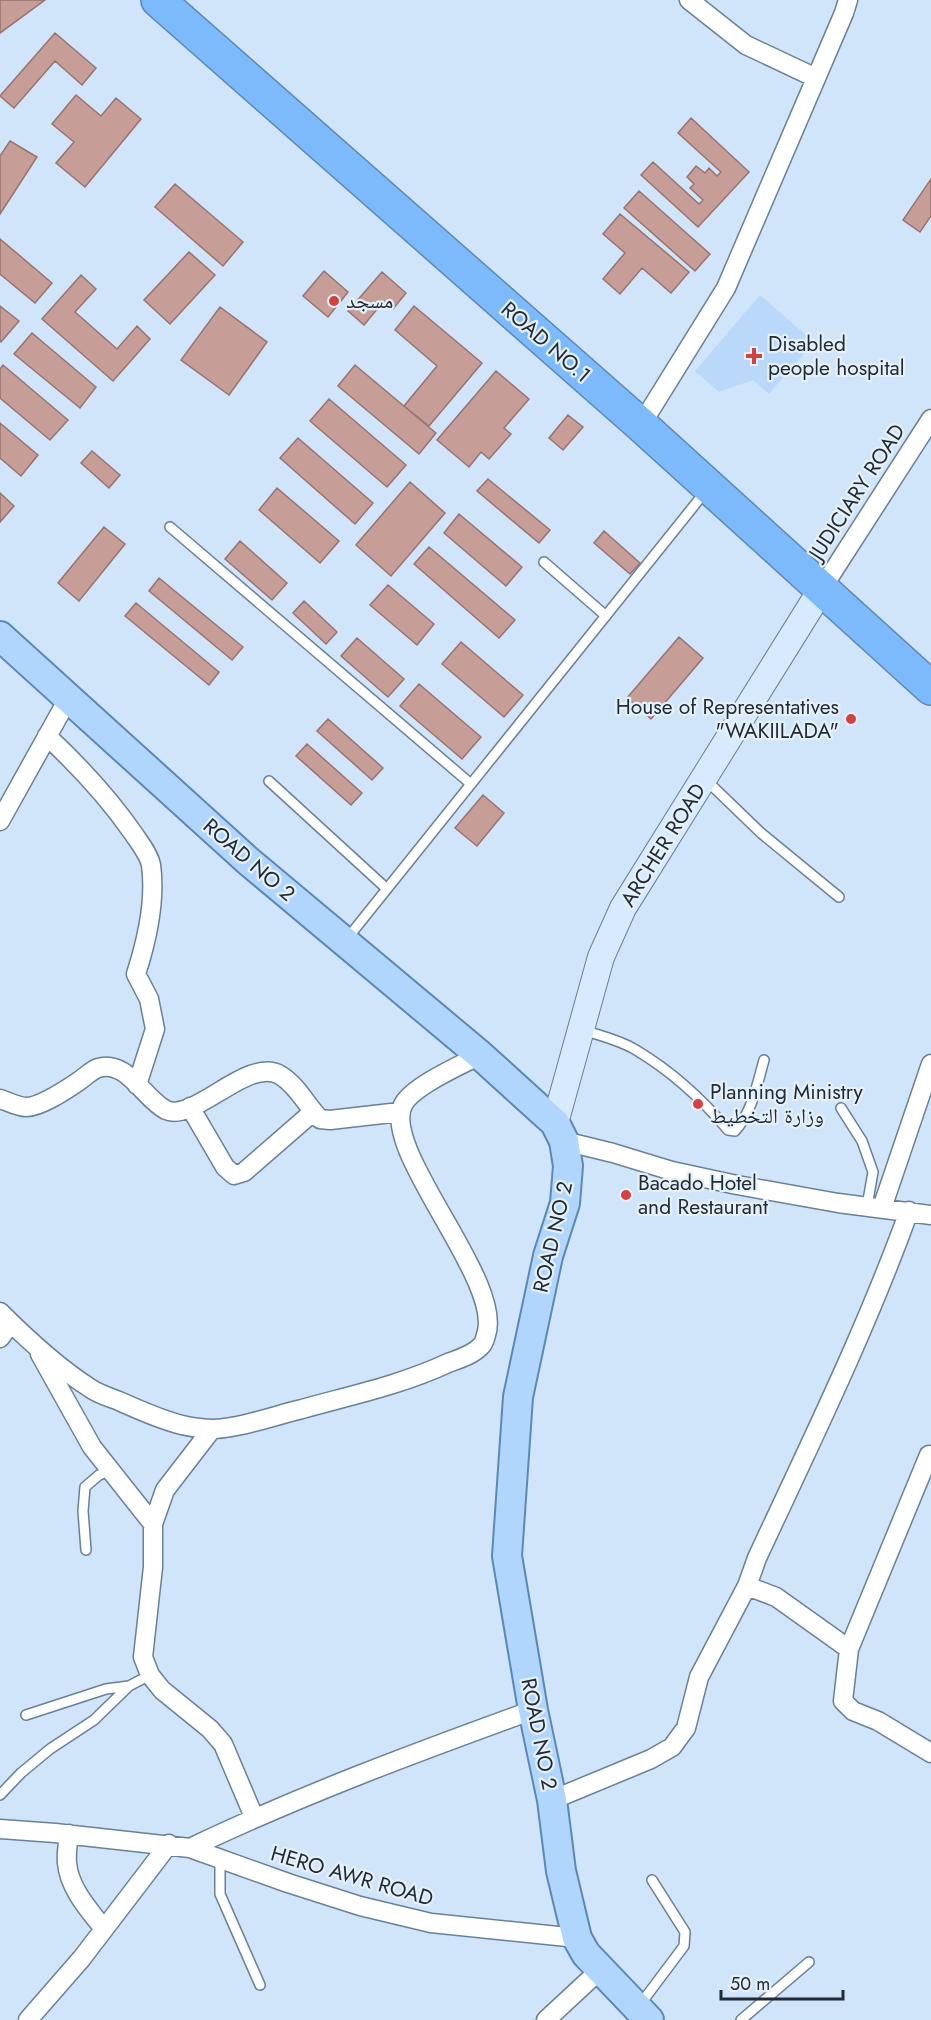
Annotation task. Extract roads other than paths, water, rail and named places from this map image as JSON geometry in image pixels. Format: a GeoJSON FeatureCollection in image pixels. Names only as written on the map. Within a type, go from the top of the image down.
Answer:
{"type":"FeatureCollection","features":[{"type":"Feature","properties":{"kind":"highway","name":"ROAD NO.1"},"geometry":{"type":"LineString","coordinates":[[158,0],[641,425],[931,688]]}},
{"type":"Feature","properties":{"kind":"main road","name":"ARCHER ROAD"},"geometry":{"type":"LineString","coordinates":[[560,1132],[581,1029],[601,957],[623,908],[821,590]]}},
{"type":"Feature","properties":{"kind":"main road","name":"ROAD NO 2"},"geometry":{"type":"LineString","coordinates":[[0,636],[247,860],[480,1054],[560,1132],[568,1166],[565,1203],[548,1256],[518,1397],[507,1556],[533,1710],[552,1800],[561,1871],[577,1938],[586,1954],[643,2014]]}},
{"type":"Feature","properties":{"kind":"street"},"geometry":{"type":"LineString","coordinates":[[690,0],[746,45],[816,78]]}},
{"type":"Feature","properties":{"kind":"street"},"geometry":{"type":"LineString","coordinates":[[641,425],[726,288],[848,0]]}},
{"type":"Feature","properties":{"kind":"street","name":"JUDICIARY ROAD"},"geometry":{"type":"LineString","coordinates":[[821,590],[931,419]]}},
{"type":"Feature","properties":{"kind":"street"},"geometry":{"type":"LineString","coordinates":[[0,821],[68,699]]}},
{"type":"Feature","properties":{"kind":"street"},"geometry":{"type":"LineString","coordinates":[[47,736],[82,769],[118,812],[139,842],[150,863],[152,894],[146,942],[136,975],[149,999],[155,1029],[137,1085]]}},
{"type":"Feature","properties":{"kind":"street"},"geometry":{"type":"LineString","coordinates":[[5,1318],[36,1348],[91,1390],[182,1425],[212,1429],[253,1422],[342,1400],[419,1377],[472,1353],[482,1346],[488,1331],[488,1313],[478,1283],[408,1148],[400,1112],[405,1101],[414,1093],[480,1054]]}},
{"type":"Feature","properties":{"kind":"street"},"geometry":{"type":"LineString","coordinates":[[875,1207],[931,1064]]}},
{"type":"Feature","properties":{"kind":"street"},"geometry":{"type":"LineString","coordinates":[[0,1099],[26,1107],[44,1102],[68,1089],[97,1068],[106,1067],[121,1070],[166,1110],[176,1111],[190,1107],[251,1074],[263,1071],[278,1074],[288,1082],[320,1119],[330,1120],[400,1112]]}},
{"type":"Feature","properties":{"kind":"street"},"geometry":{"type":"LineString","coordinates":[[190,1107],[225,1167],[234,1175],[244,1172],[313,1112]]}},
{"type":"Feature","properties":{"kind":"street"},"geometry":{"type":"LineString","coordinates":[[560,1132],[613,1153],[672,1171],[737,1185],[931,1215]]}},
{"type":"Feature","properties":{"kind":"street"},"geometry":{"type":"LineString","coordinates":[[552,1800],[651,1759],[672,1747],[686,1728],[699,1677],[747,1587],[757,1558],[837,1386],[909,1211]]}},
{"type":"Feature","properties":{"kind":"street"},"geometry":{"type":"LineString","coordinates":[[0,1338],[5,1318]]}},
{"type":"Feature","properties":{"kind":"street"},"geometry":{"type":"LineString","coordinates":[[36,1348],[76,1421],[110,1471],[153,1524]]}},
{"type":"Feature","properties":{"kind":"street"},"geometry":{"type":"LineString","coordinates":[[212,1429],[165,1490],[153,1524],[153,1567],[143,1657],[150,1675],[171,1698],[210,1729],[223,1744],[254,1817]]}},
{"type":"Feature","properties":{"kind":"street"},"geometry":{"type":"LineString","coordinates":[[929,1455],[849,1649],[843,1701],[853,1711],[878,1721],[930,1748]]}},
{"type":"Feature","properties":{"kind":"street"},"geometry":{"type":"LineString","coordinates":[[747,1587],[776,1597],[849,1649]]}},
{"type":"Feature","properties":{"kind":"street"},"geometry":{"type":"LineString","coordinates":[[190,1848],[254,1817],[465,1734],[533,1710]]}},
{"type":"Feature","properties":{"kind":"street","name":"HERO AWR ROAD"},"geometry":{"type":"LineString","coordinates":[[0,1829],[169,1844],[190,1848],[360,1906],[431,1923],[577,1938]]}},
{"type":"Feature","properties":{"kind":"street"},"geometry":{"type":"LineString","coordinates":[[69,1834],[67,1864],[72,1880],[80,1898],[104,1929]]}},
{"type":"Feature","properties":{"kind":"street"},"geometry":{"type":"LineString","coordinates":[[28,2020],[82,1958],[169,1844]]}},
{"type":"Feature","properties":{"kind":"street"},"geometry":{"type":"LineString","coordinates":[[546,2020],[601,1969]]}},
{"type":"Feature","properties":{"kind":"lane"},"geometry":{"type":"LineString","coordinates":[[345,942],[708,488]]}},
{"type":"Feature","properties":{"kind":"lane"},"geometry":{"type":"LineString","coordinates":[[170,527],[471,784]]}},
{"type":"Feature","properties":{"kind":"lane"},"geometry":{"type":"LineString","coordinates":[[544,562],[606,616]]}},
{"type":"Feature","properties":{"kind":"lane"},"geometry":{"type":"LineString","coordinates":[[705,779],[760,833],[839,897]]}},
{"type":"Feature","properties":{"kind":"lane"},"geometry":{"type":"LineString","coordinates":[[269,781],[387,889]]}},
{"type":"Feature","properties":{"kind":"lane"},"geometry":{"type":"LineString","coordinates":[[581,1029],[636,1050],[684,1085],[713,1112],[728,1130],[735,1131],[740,1126],[752,1103],[764,1060]]}},
{"type":"Feature","properties":{"kind":"lane"},"geometry":{"type":"LineString","coordinates":[[841,1108],[862,1141],[873,1172],[875,1207]]}},
{"type":"Feature","properties":{"kind":"lane"},"geometry":{"type":"LineString","coordinates":[[86,1550],[83,1511],[85,1487],[99,1475],[110,1471]]}},
{"type":"Feature","properties":{"kind":"lane"},"geometry":{"type":"LineString","coordinates":[[0,1795],[21,1773],[50,1749],[94,1720],[129,1686],[150,1675]]}},
{"type":"Feature","properties":{"kind":"lane"},"geometry":{"type":"LineString","coordinates":[[26,1714],[106,1689],[129,1686]]}},
{"type":"Feature","properties":{"kind":"lane"},"geometry":{"type":"LineString","coordinates":[[220,1859],[219,1894],[260,1985]]}},
{"type":"Feature","properties":{"kind":"lane"},"geometry":{"type":"LineString","coordinates":[[643,2014],[684,1946],[685,1932],[652,1880]]}},
{"type":"Feature","properties":{"kind":"lane"},"geometry":{"type":"LineString","coordinates":[[741,2020],[809,1962]]}},
{"type":"Feature","properties":{"kind":"place","name":"مسجد"},"geometry":{"type":"Point","coordinates":[334,301]}},
{"type":"Feature","properties":{"kind":"place","name":"Disabled people hospital"},"geometry":{"type":"Point","coordinates":[754,356]}},
{"type":"Feature","properties":{"kind":"place","name":"House of Representatives \"WAKIILADA\""},"geometry":{"type":"Point","coordinates":[851,719]}},
{"type":"Feature","properties":{"kind":"place","name":"Planning Ministry وزارة التخطيط"},"geometry":{"type":"Point","coordinates":[698,1104]}},
{"type":"Feature","properties":{"kind":"place","name":"Bacado Hotel and Restaurant"},"geometry":{"type":"Point","coordinates":[626,1195]}}]}
